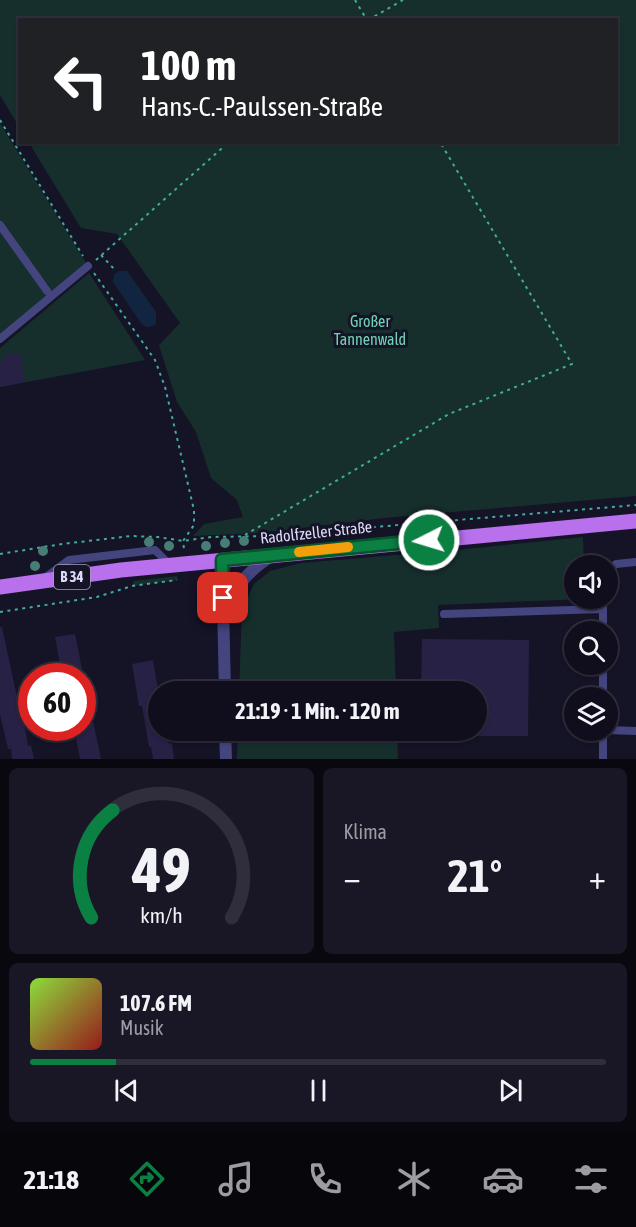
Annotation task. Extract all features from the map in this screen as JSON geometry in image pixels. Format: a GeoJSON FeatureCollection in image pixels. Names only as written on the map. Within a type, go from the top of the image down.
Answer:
{"type":"FeatureCollection","features":[{"type":"Feature","properties":{"kind":"main road","name":"Radolfzeller Straße"},"geometry":{"type":"LineString","coordinates":[[0,587],[170,565],[636,521]]}},
{"type":"Feature","properties":{"kind":"street"},"geometry":{"type":"LineString","coordinates":[[224,618],[240,582],[251,570],[273,555]]}},
{"type":"Feature","properties":{"kind":"street"},"geometry":{"type":"LineString","coordinates":[[222,560],[225,681]]}},
{"type":"Feature","properties":{"kind":"street"},"geometry":{"type":"LineString","coordinates":[[225,741],[226,759]]}},
{"type":"Feature","properties":{"kind":"lane"},"geometry":{"type":"LineString","coordinates":[[0,225],[46,291]]}},
{"type":"Feature","properties":{"kind":"lane"},"geometry":{"type":"LineString","coordinates":[[0,339],[88,266]]}},
{"type":"Feature","properties":{"kind":"lane"},"geometry":{"type":"LineString","coordinates":[[618,564],[636,562]]}},
{"type":"Feature","properties":{"kind":"lane"},"geometry":{"type":"LineString","coordinates":[[444,614],[603,609],[603,621]]}},
{"type":"Feature","properties":{"kind":"lane"},"geometry":{"type":"LineString","coordinates":[[618,730],[636,731]]}},
{"type":"Feature","properties":{"kind":"lane"},"geometry":{"type":"LineString","coordinates":[[603,741],[603,759]]}},
{"type":"Feature","properties":{"kind":"path"},"geometry":{"type":"LineString","coordinates":[[355,0],[367,18]]}},
{"type":"Feature","properties":{"kind":"path"},"geometry":{"type":"LineString","coordinates":[[372,18],[403,0]]}},
{"type":"Feature","properties":{"kind":"path"},"geometry":{"type":"LineString","coordinates":[[0,120],[88,266],[155,360],[159,369],[194,510],[194,525],[183,542],[187,564]]}},
{"type":"Feature","properties":{"kind":"path"},"geometry":{"type":"LineString","coordinates":[[88,266],[226,144]]}},
{"type":"Feature","properties":{"kind":"path"},"geometry":{"type":"LineString","coordinates":[[243,537],[449,414],[572,364],[441,144]]}},
{"type":"Feature","properties":{"kind":"path"},"geometry":{"type":"LineString","coordinates":[[101,255],[115,270]]}},
{"type":"Feature","properties":{"kind":"path"},"geometry":{"type":"LineString","coordinates":[[0,554],[132,536],[158,537],[183,542],[211,537],[243,537],[636,505]]}},
{"type":"Feature","properties":{"kind":"path"},"geometry":{"type":"LineString","coordinates":[[0,612],[97,597],[132,586],[178,580]]}},
{"type":"Feature","properties":{"kind":"green space","name":"Großer Tannenwald"},"geometry":{"type":"Polygon","coordinates":[[[0,0],[636,0],[636,496],[384,518],[260,533],[193,536],[204,524],[243,517],[237,500],[211,478],[196,432],[177,402],[159,345],[180,323],[117,234],[81,228],[30,144],[618,144],[618,18],[18,18],[18,125],[0,95],[0,0]]]}},
{"type":"Feature","properties":{"kind":"green space"},"geometry":{"type":"Polygon","coordinates":[[[0,123],[88,266],[0,339],[0,123]]]}},
{"type":"Feature","properties":{"kind":"green space"},"geometry":{"type":"Polygon","coordinates":[[[89,273],[145,360],[0,387],[0,348],[89,273]]]}},
{"type":"Feature","properties":{"kind":"green space"},"geometry":{"type":"Polygon","coordinates":[[[583,537],[584,555],[564,555],[564,600],[438,605],[439,628],[394,632],[396,681],[239,681],[242,610],[254,584],[270,571],[301,563],[583,537]]]}},
{"type":"Feature","properties":{"kind":"green space"},"geometry":{"type":"Polygon","coordinates":[[[177,576],[178,580],[132,586],[134,581],[177,576]]]}},
{"type":"Feature","properties":{"kind":"green space"},"geometry":{"type":"Polygon","coordinates":[[[238,741],[397,741],[398,759],[237,759],[238,741]]]}},
{"type":"Feature","properties":{"kind":"water"},"geometry":{"type":"Polygon","coordinates":[[[119,271],[127,271],[156,312],[156,324],[148,327],[141,323],[113,282],[114,275],[119,271]]]}},
{"type":"Feature","properties":{"kind":"building"},"geometry":{"type":"Polygon","coordinates":[[[20,353],[25,382],[0,387],[0,362],[5,361],[4,355],[20,353]]]}},
{"type":"Feature","properties":{"kind":"building"},"geometry":{"type":"Polygon","coordinates":[[[0,627],[2,627],[18,702],[18,741],[27,741],[28,746],[31,745],[34,759],[12,759],[0,714],[0,627]]]}},
{"type":"Feature","properties":{"kind":"building"},"geometry":{"type":"Polygon","coordinates":[[[75,634],[81,663],[60,663],[55,637],[75,634]]]}},
{"type":"Feature","properties":{"kind":"building"},"geometry":{"type":"Polygon","coordinates":[[[422,639],[529,640],[528,736],[487,736],[487,681],[421,681],[422,639]]]}},
{"type":"Feature","properties":{"kind":"building"},"geometry":{"type":"Polygon","coordinates":[[[153,660],[156,681],[148,681],[148,741],[172,743],[174,759],[153,759],[151,747],[149,747],[142,706],[139,706],[132,664],[153,660]]]}},
{"type":"Feature","properties":{"kind":"building"},"geometry":{"type":"Polygon","coordinates":[[[96,735],[101,759],[80,759],[77,741],[96,741],[96,735]]]}},
{"type":"Feature","properties":{"kind":"slow traffic"},"geometry":{"type":"LineString","coordinates":[[299,552],[348,547]]}},
{"type":"Feature","properties":{"kind":"route"},"geometry":{"type":"LineString","coordinates":[[223,598],[222,560],[429,540]]}}]}
